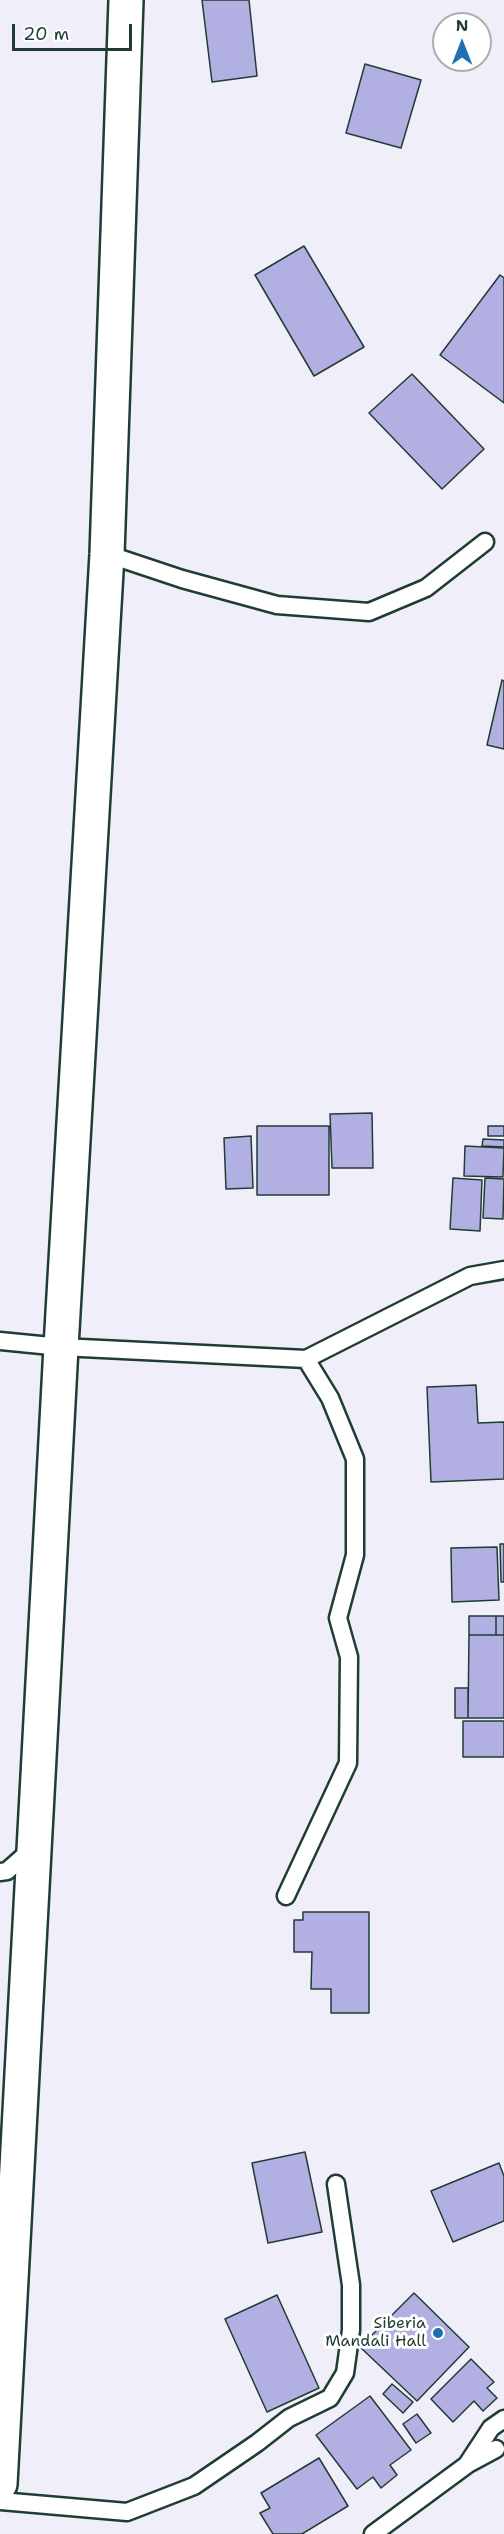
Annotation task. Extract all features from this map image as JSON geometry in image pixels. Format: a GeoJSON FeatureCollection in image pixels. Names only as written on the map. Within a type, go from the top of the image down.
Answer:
{"type":"FeatureCollection","features":[{"type":"Feature","properties":{"kind":"street"},"geometry":{"type":"LineString","coordinates":[[0,2484],[61,1347],[107,554],[126,0]]}},
{"type":"Feature","properties":{"kind":"lane"},"geometry":{"type":"LineString","coordinates":[[107,554],[182,579],[277,605],[369,612],[426,588],[485,542]]}},
{"type":"Feature","properties":{"kind":"lane"},"geometry":{"type":"LineString","coordinates":[[0,1341],[61,1347],[306,1359],[504,1259]]}},
{"type":"Feature","properties":{"kind":"lane"},"geometry":{"type":"LineString","coordinates":[[470,1276],[504,1270]]}},
{"type":"Feature","properties":{"kind":"lane"},"geometry":{"type":"LineString","coordinates":[[286,1896],[348,1763],[350,1657],[338,1618],[355,1555],[355,1459],[330,1398],[306,1359]]}},
{"type":"Feature","properties":{"kind":"lane"},"geometry":{"type":"LineString","coordinates":[[0,1872],[7,1870],[35,1846]]}},
{"type":"Feature","properties":{"kind":"lane"},"geometry":{"type":"LineString","coordinates":[[0,2501],[127,2512],[194,2486],[257,2444],[289,2418],[330,2398],[345,2373],[351,2330],[351,2285],[336,2184]]}},
{"type":"Feature","properties":{"kind":"lane"},"geometry":{"type":"LineString","coordinates":[[468,2464],[491,2428],[504,2419]]}},
{"type":"Feature","properties":{"kind":"lane"},"geometry":{"type":"LineString","coordinates":[[373,2534],[468,2464],[496,2449]]}},
{"type":"Feature","properties":{"kind":"building"},"geometry":{"type":"Polygon","coordinates":[[[202,0],[249,0],[257,76],[212,82],[202,0]]]}},
{"type":"Feature","properties":{"kind":"building"},"geometry":{"type":"Polygon","coordinates":[[[365,64],[421,80],[401,148],[346,133],[365,64]]]}},
{"type":"Feature","properties":{"kind":"building"},"geometry":{"type":"Polygon","coordinates":[[[304,246],[364,347],[314,376],[255,275],[304,246]]]}},
{"type":"Feature","properties":{"kind":"building"},"geometry":{"type":"Polygon","coordinates":[[[500,275],[504,278],[504,403],[440,355],[500,275]]]}},
{"type":"Feature","properties":{"kind":"building"},"geometry":{"type":"Polygon","coordinates":[[[412,374],[484,449],[442,489],[369,413],[412,374]]]}},
{"type":"Feature","properties":{"kind":"building"},"geometry":{"type":"Polygon","coordinates":[[[502,680],[504,681],[504,749],[487,745],[502,680]]]}},
{"type":"Feature","properties":{"kind":"building"},"geometry":{"type":"Polygon","coordinates":[[[372,1113],[373,1168],[332,1168],[330,1114],[372,1113]]]}},
{"type":"Feature","properties":{"kind":"building"},"geometry":{"type":"Polygon","coordinates":[[[257,1126],[329,1126],[329,1195],[257,1195],[257,1126]]]}},
{"type":"Feature","properties":{"kind":"building"},"geometry":{"type":"Polygon","coordinates":[[[488,1126],[504,1126],[504,1136],[488,1136],[488,1126]]]}},
{"type":"Feature","properties":{"kind":"building"},"geometry":{"type":"Polygon","coordinates":[[[251,1136],[253,1188],[226,1189],[224,1138],[251,1136]]]}},
{"type":"Feature","properties":{"kind":"building"},"geometry":{"type":"Polygon","coordinates":[[[483,1139],[504,1140],[504,1147],[482,1146],[483,1139]]]}},
{"type":"Feature","properties":{"kind":"building"},"geometry":{"type":"Polygon","coordinates":[[[465,1146],[504,1148],[503,1177],[464,1176],[465,1146]]]}},
{"type":"Feature","properties":{"kind":"building"},"geometry":{"type":"Polygon","coordinates":[[[453,1178],[482,1180],[480,1231],[450,1229],[453,1178]]]}},
{"type":"Feature","properties":{"kind":"building"},"geometry":{"type":"Polygon","coordinates":[[[485,1178],[504,1179],[503,1219],[483,1218],[485,1178]]]}},
{"type":"Feature","properties":{"kind":"building"},"geometry":{"type":"Polygon","coordinates":[[[476,1385],[478,1423],[504,1422],[504,1479],[431,1482],[427,1387],[476,1385]]]}},
{"type":"Feature","properties":{"kind":"building"},"geometry":{"type":"Polygon","coordinates":[[[500,1544],[504,1544],[504,1582],[501,1582],[500,1544]]]}},
{"type":"Feature","properties":{"kind":"building"},"geometry":{"type":"Polygon","coordinates":[[[497,1547],[499,1600],[452,1602],[451,1548],[497,1547]]]}},
{"type":"Feature","properties":{"kind":"building"},"geometry":{"type":"Polygon","coordinates":[[[469,1616],[496,1616],[496,1635],[469,1635],[469,1616]]]}},
{"type":"Feature","properties":{"kind":"building"},"geometry":{"type":"Polygon","coordinates":[[[496,1616],[504,1616],[504,1635],[496,1635],[496,1616]]]}},
{"type":"Feature","properties":{"kind":"building"},"geometry":{"type":"Polygon","coordinates":[[[469,1635],[504,1635],[504,1718],[468,1718],[469,1635]]]}},
{"type":"Feature","properties":{"kind":"building"},"geometry":{"type":"Polygon","coordinates":[[[455,1688],[468,1688],[468,1718],[455,1718],[455,1688]]]}},
{"type":"Feature","properties":{"kind":"building"},"geometry":{"type":"Polygon","coordinates":[[[463,1721],[504,1721],[504,1757],[463,1757],[463,1721]]]}},
{"type":"Feature","properties":{"kind":"building"},"geometry":{"type":"Polygon","coordinates":[[[303,1912],[369,1912],[369,2013],[331,2013],[331,1989],[311,1989],[312,1952],[294,1952],[294,1920],[303,1920],[303,1912]]]}},
{"type":"Feature","properties":{"kind":"building"},"geometry":{"type":"Polygon","coordinates":[[[305,2152],[322,2232],[268,2243],[252,2163],[305,2152]]]}},
{"type":"Feature","properties":{"kind":"building"},"geometry":{"type":"Polygon","coordinates":[[[499,2163],[504,2176],[504,2221],[453,2242],[431,2191],[499,2163]]]}},
{"type":"Feature","properties":{"kind":"building"},"geometry":{"type":"Polygon","coordinates":[[[414,2293],[469,2347],[417,2401],[360,2347],[414,2293]]]}},
{"type":"Feature","properties":{"kind":"building"},"geometry":{"type":"Polygon","coordinates":[[[277,2295],[319,2388],[267,2412],[225,2319],[277,2295]]]}},
{"type":"Feature","properties":{"kind":"building"},"geometry":{"type":"Polygon","coordinates":[[[471,2359],[494,2382],[487,2388],[497,2398],[483,2411],[474,2401],[453,2422],[431,2399],[471,2359]]]}},
{"type":"Feature","properties":{"kind":"building"},"geometry":{"type":"Polygon","coordinates":[[[392,2384],[413,2402],[403,2413],[383,2394],[392,2384]]]}},
{"type":"Feature","properties":{"kind":"building"},"geometry":{"type":"Polygon","coordinates":[[[370,2396],[411,2450],[390,2465],[397,2475],[381,2488],[373,2477],[357,2489],[316,2435],[370,2396]]]}},
{"type":"Feature","properties":{"kind":"building"},"geometry":{"type":"Polygon","coordinates":[[[417,2414],[431,2433],[416,2443],[403,2424],[417,2414]]]}},
{"type":"Feature","properties":{"kind":"building"},"geometry":{"type":"Polygon","coordinates":[[[319,2458],[348,2506],[302,2534],[273,2534],[260,2513],[270,2508],[261,2493],[319,2458]]]}},
{"type":"Feature","properties":{"kind":"place","name":"Siberia Mandali Hall"},"geometry":{"type":"Point","coordinates":[438,2333]}}]}
